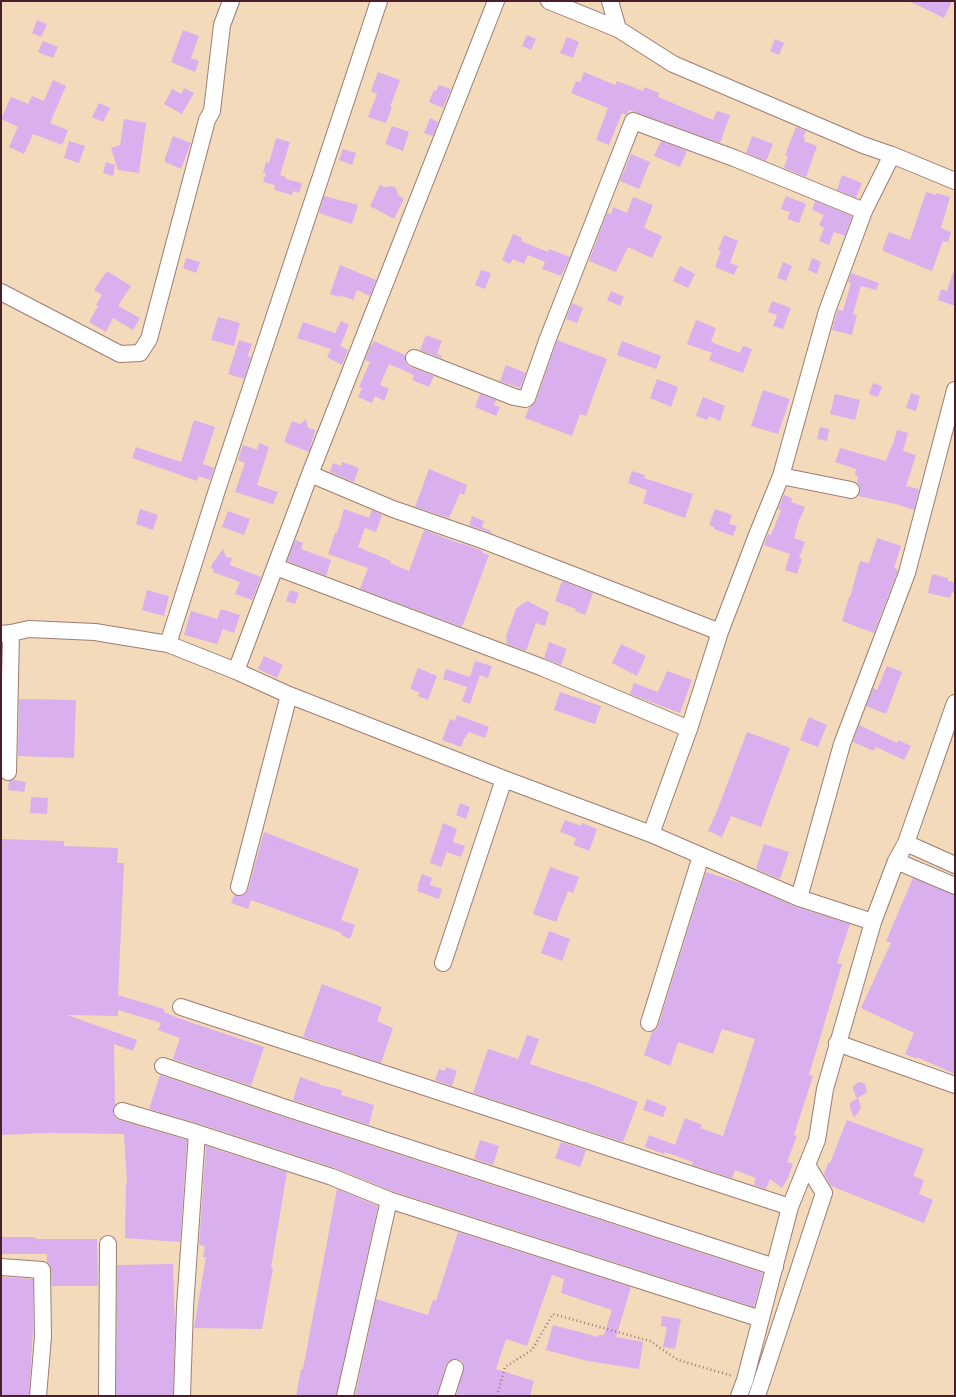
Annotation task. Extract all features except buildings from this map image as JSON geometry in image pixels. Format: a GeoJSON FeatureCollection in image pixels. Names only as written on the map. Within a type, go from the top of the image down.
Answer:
{"type":"FeatureCollection","features":[{"type":"Feature","properties":{"kind":"street"},"geometry":{"type":"LineString","coordinates":[[1,292],[120,354],[140,353],[149,339],[207,120],[212,111],[222,25],[232,1]]}},
{"type":"Feature","properties":{"kind":"street"},"geometry":{"type":"LineString","coordinates":[[168,644],[217,490],[380,1]]}},
{"type":"Feature","properties":{"kind":"street"},"geometry":{"type":"LineString","coordinates":[[236,671],[310,474],[496,1]]}},
{"type":"Feature","properties":{"kind":"street"},"geometry":{"type":"LineString","coordinates":[[549,1],[618,29],[673,64],[863,145],[892,155],[955,181]]}},
{"type":"Feature","properties":{"kind":"street"},"geometry":{"type":"LineString","coordinates":[[610,1],[618,29]]}},
{"type":"Feature","properties":{"kind":"street"},"geometry":{"type":"LineString","coordinates":[[414,358],[514,396],[524,399],[527,398],[547,341],[633,121],[734,158],[864,211]]}},
{"type":"Feature","properties":{"kind":"street"},"geometry":{"type":"LineString","coordinates":[[651,834],[689,729],[720,632],[781,476],[827,311],[864,211],[892,155]]}},
{"type":"Feature","properties":{"kind":"street"},"geometry":{"type":"LineString","coordinates":[[798,898],[842,744],[907,573],[955,390]]}},
{"type":"Feature","properties":{"kind":"street"},"geometry":{"type":"LineString","coordinates":[[310,474],[394,509],[485,541],[720,632]]}},
{"type":"Feature","properties":{"kind":"street"},"geometry":{"type":"LineString","coordinates":[[781,476],[851,490]]}},
{"type":"Feature","properties":{"kind":"street"},"geometry":{"type":"LineString","coordinates":[[276,567],[541,667],[689,729]]}},
{"type":"Feature","properties":{"kind":"street"},"geometry":{"type":"LineString","coordinates":[[8,772],[6,634],[29,629],[95,632],[168,644],[236,671],[289,695],[504,779],[651,834],[798,898],[873,922]]}},
{"type":"Feature","properties":{"kind":"street"},"geometry":{"type":"LineString","coordinates":[[239,888],[289,695]]}},
{"type":"Feature","properties":{"kind":"street"},"geometry":{"type":"LineString","coordinates":[[739,1396],[745,1380],[790,1207],[817,1140],[825,1089],[873,922],[896,861],[906,842],[955,703]]}},
{"type":"Feature","properties":{"kind":"street"},"geometry":{"type":"LineString","coordinates":[[443,963],[504,779]]}},
{"type":"Feature","properties":{"kind":"street"},"geometry":{"type":"LineString","coordinates":[[906,842],[955,865]]}},
{"type":"Feature","properties":{"kind":"street"},"geometry":{"type":"LineString","coordinates":[[649,1023],[701,856]]}},
{"type":"Feature","properties":{"kind":"street"},"geometry":{"type":"LineString","coordinates":[[896,861],[955,886]]}},
{"type":"Feature","properties":{"kind":"street"},"geometry":{"type":"LineString","coordinates":[[181,1007],[790,1207]]}},
{"type":"Feature","properties":{"kind":"street"},"geometry":{"type":"LineString","coordinates":[[837,1044],[955,1085]]}},
{"type":"Feature","properties":{"kind":"street"},"geometry":{"type":"LineString","coordinates":[[163,1066],[283,1107],[775,1267]]}},
{"type":"Feature","properties":{"kind":"street"},"geometry":{"type":"LineString","coordinates":[[122,1111],[197,1133],[332,1177],[389,1200],[761,1319]]}},
{"type":"Feature","properties":{"kind":"street"},"geometry":{"type":"LineString","coordinates":[[182,1396],[185,1307],[197,1133]]}},
{"type":"Feature","properties":{"kind":"street"},"geometry":{"type":"LineString","coordinates":[[757,1396],[824,1193],[807,1166]]}},
{"type":"Feature","properties":{"kind":"street"},"geometry":{"type":"LineString","coordinates":[[346,1396],[389,1200]]}},
{"type":"Feature","properties":{"kind":"street"},"geometry":{"type":"LineString","coordinates":[[107,1396],[108,1244]]}},
{"type":"Feature","properties":{"kind":"street"},"geometry":{"type":"LineString","coordinates":[[1,1267],[42,1270],[43,1337],[38,1396]]}},
{"type":"Feature","properties":{"kind":"street"},"geometry":{"type":"LineString","coordinates":[[446,1396],[455,1368]]}},
{"type":"Feature","properties":{"kind":"path"},"geometry":{"type":"LineString","coordinates":[[497,1396],[505,1367],[532,1350],[553,1314],[650,1341],[678,1360],[745,1380]]}}]}
